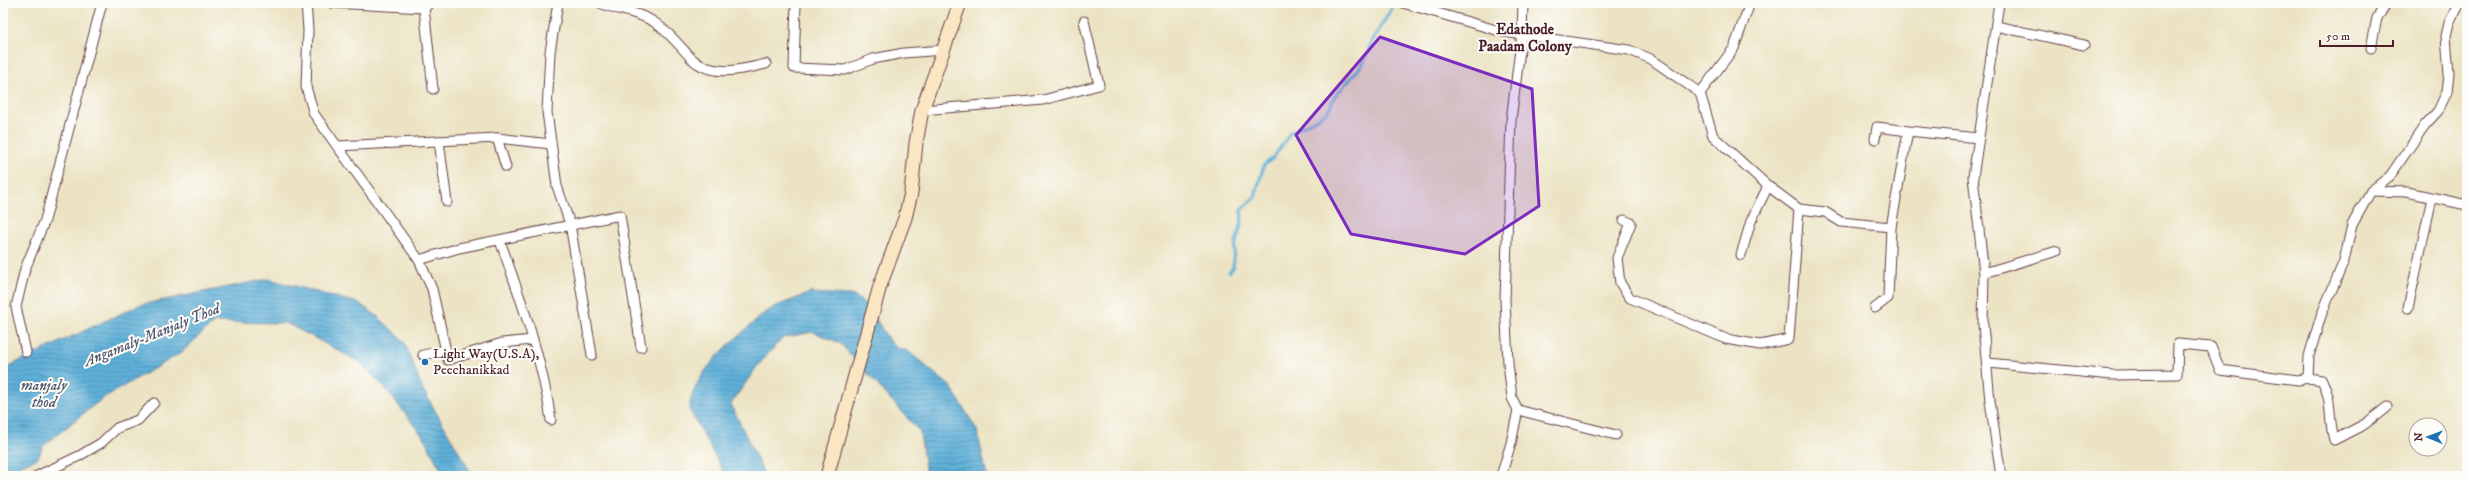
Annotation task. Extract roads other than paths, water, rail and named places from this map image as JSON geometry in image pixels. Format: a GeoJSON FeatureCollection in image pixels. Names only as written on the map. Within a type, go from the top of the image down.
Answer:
{"type":"FeatureCollection","features":[{"type":"Feature","properties":{"kind":"main road"},"geometry":{"type":"LineString","coordinates":[[828,476],[880,286],[889,266],[911,193],[916,143],[922,110],[960,3]]}},
{"type":"Feature","properties":{"kind":"street"},"geometry":{"type":"LineString","coordinates":[[26,352],[16,307],[25,269],[45,220],[102,3]]}},
{"type":"Feature","properties":{"kind":"street"},"geometry":{"type":"LineString","coordinates":[[306,3],[308,30],[306,87],[314,114],[419,260],[432,289],[448,360],[502,343],[532,340]]}},
{"type":"Feature","properties":{"kind":"street"},"geometry":{"type":"LineString","coordinates":[[332,3],[427,5],[433,89]]}},
{"type":"Feature","properties":{"kind":"street"},"geometry":{"type":"LineString","coordinates":[[558,3],[550,52],[547,112],[557,186],[570,224],[592,355]]}},
{"type":"Feature","properties":{"kind":"street"},"geometry":{"type":"LineString","coordinates":[[600,3],[616,10],[641,14],[655,22],[673,37],[693,60],[713,71],[742,70],[766,64]]}},
{"type":"Feature","properties":{"kind":"street"},"geometry":{"type":"LineString","coordinates":[[796,3],[794,14],[794,68],[845,70],[873,59],[904,53],[943,50]]}},
{"type":"Feature","properties":{"kind":"street"},"geometry":{"type":"LineString","coordinates":[[1403,3],[1503,32],[1629,50],[1651,59],[1700,93],[1713,136],[1768,186],[1799,208],[1825,212],[1840,222],[1892,227]]}},
{"type":"Feature","properties":{"kind":"street"},"geometry":{"type":"LineString","coordinates":[[1501,476],[1512,443],[1518,410],[1512,398],[1508,363],[1505,300],[1511,120],[1522,34],[1523,3]]}},
{"type":"Feature","properties":{"kind":"street"},"geometry":{"type":"LineString","coordinates":[[1700,93],[1734,48],[1750,3]]}},
{"type":"Feature","properties":{"kind":"street"},"geometry":{"type":"LineString","coordinates":[[1999,3],[1974,177],[1984,273],[1983,325],[1988,363],[1990,401],[2001,476]]}},
{"type":"Feature","properties":{"kind":"street"},"geometry":{"type":"LineString","coordinates":[[2371,48],[2377,18],[2387,3]]}},
{"type":"Feature","properties":{"kind":"street"},"geometry":{"type":"LineString","coordinates":[[2308,378],[2308,356],[2321,316],[2344,261],[2352,225],[2371,191],[2390,176],[2425,125],[2438,111],[2447,92],[2448,80],[2446,36],[2449,23],[2459,3]]}},
{"type":"Feature","properties":{"kind":"street"},"geometry":{"type":"LineString","coordinates":[[922,110],[1043,100],[1099,85],[1084,21]]}},
{"type":"Feature","properties":{"kind":"street"},"geometry":{"type":"LineString","coordinates":[[1996,26],[2084,45]]}},
{"type":"Feature","properties":{"kind":"street"},"geometry":{"type":"LineString","coordinates":[[1875,139],[1877,127],[1979,138]]}},
{"type":"Feature","properties":{"kind":"street"},"geometry":{"type":"LineString","coordinates":[[1875,308],[1888,298],[1892,227],[1908,131]]}},
{"type":"Feature","properties":{"kind":"street"},"geometry":{"type":"LineString","coordinates":[[337,146],[497,138],[551,144]]}},
{"type":"Feature","properties":{"kind":"street"},"geometry":{"type":"LineString","coordinates":[[497,138],[506,167]]}},
{"type":"Feature","properties":{"kind":"street"},"geometry":{"type":"LineString","coordinates":[[439,141],[447,202]]}},
{"type":"Feature","properties":{"kind":"street"},"geometry":{"type":"LineString","coordinates":[[1741,255],[1751,221],[1768,186]]}},
{"type":"Feature","properties":{"kind":"street"},"geometry":{"type":"LineString","coordinates":[[2371,191],[2407,192],[2467,205]]}},
{"type":"Feature","properties":{"kind":"street"},"geometry":{"type":"LineString","coordinates":[[2408,308],[2432,198]]}},
{"type":"Feature","properties":{"kind":"street"},"geometry":{"type":"LineString","coordinates":[[1624,220],[1631,223],[1617,258],[1620,283],[1630,298],[1726,339],[1760,345],[1789,339],[1799,208]]}},
{"type":"Feature","properties":{"kind":"street"},"geometry":{"type":"LineString","coordinates":[[419,260],[459,248],[570,224],[612,216],[622,217],[641,346]]}},
{"type":"Feature","properties":{"kind":"street"},"geometry":{"type":"LineString","coordinates":[[500,240],[526,312],[532,340],[547,390],[551,420]]}},
{"type":"Feature","properties":{"kind":"street"},"geometry":{"type":"LineString","coordinates":[[1984,273],[2058,252]]}},
{"type":"Feature","properties":{"kind":"street"},"geometry":{"type":"LineString","coordinates":[[1988,363],[2112,375],[2177,374],[2178,344],[2211,347],[2220,370],[2298,380],[2308,378],[2322,380],[2330,394],[2330,426],[2334,440],[2365,424],[2387,407]]}},
{"type":"Feature","properties":{"kind":"street"},"geometry":{"type":"LineString","coordinates":[[423,355],[446,350]]}},
{"type":"Feature","properties":{"kind":"street"},"geometry":{"type":"LineString","coordinates":[[37,476],[79,456],[101,443],[117,428],[138,420],[154,403]]}},
{"type":"Feature","properties":{"kind":"street"},"geometry":{"type":"LineString","coordinates":[[1518,410],[1616,435]]}},
{"type":"Feature","properties":{"kind":"water","name":"manjaly thod"},"geometry":{"type":"Polygon","coordinates":[[[268,279],[358,303],[376,315],[404,341],[422,388],[473,476],[444,476],[424,438],[385,388],[358,361],[286,323],[214,322],[181,353],[103,398],[43,446],[38,458],[3,473],[3,371],[13,364],[139,305],[268,279]]]}},
{"type":"Feature","properties":{"kind":"water"},"geometry":{"type":"Polygon","coordinates":[[[810,293],[852,295],[860,300],[867,305],[890,342],[897,348],[908,351],[951,387],[977,430],[987,476],[926,476],[920,432],[840,343],[813,332],[782,338],[756,368],[731,404],[765,476],[726,476],[689,409],[699,380],[718,356],[764,313],[774,307],[810,293]]]}},
{"type":"Feature","properties":{"kind":"waterway"},"geometry":{"type":"LineString","coordinates":[[1229,272],[1233,268],[1235,246],[1242,221],[1241,210],[1255,197],[1264,165],[1273,158],[1291,132],[1328,111],[1335,96],[1363,64],[1371,43],[1395,3]]}},
{"type":"Feature","properties":{"kind":"place","name":"Light Way(U.S.A), Peechanikkad"},"geometry":{"type":"Point","coordinates":[425,362]}},
{"type":"Feature","properties":{"kind":"district","name":"Edathode Paadam Colony"},"geometry":{"type":"Point","coordinates":[1525,38]}},
{"type":"Feature","properties":{"kind":"water label","name":"Angamaly-Manjaly Thod"},"geometry":{"type":"Point","coordinates":[152,335]}}]}
